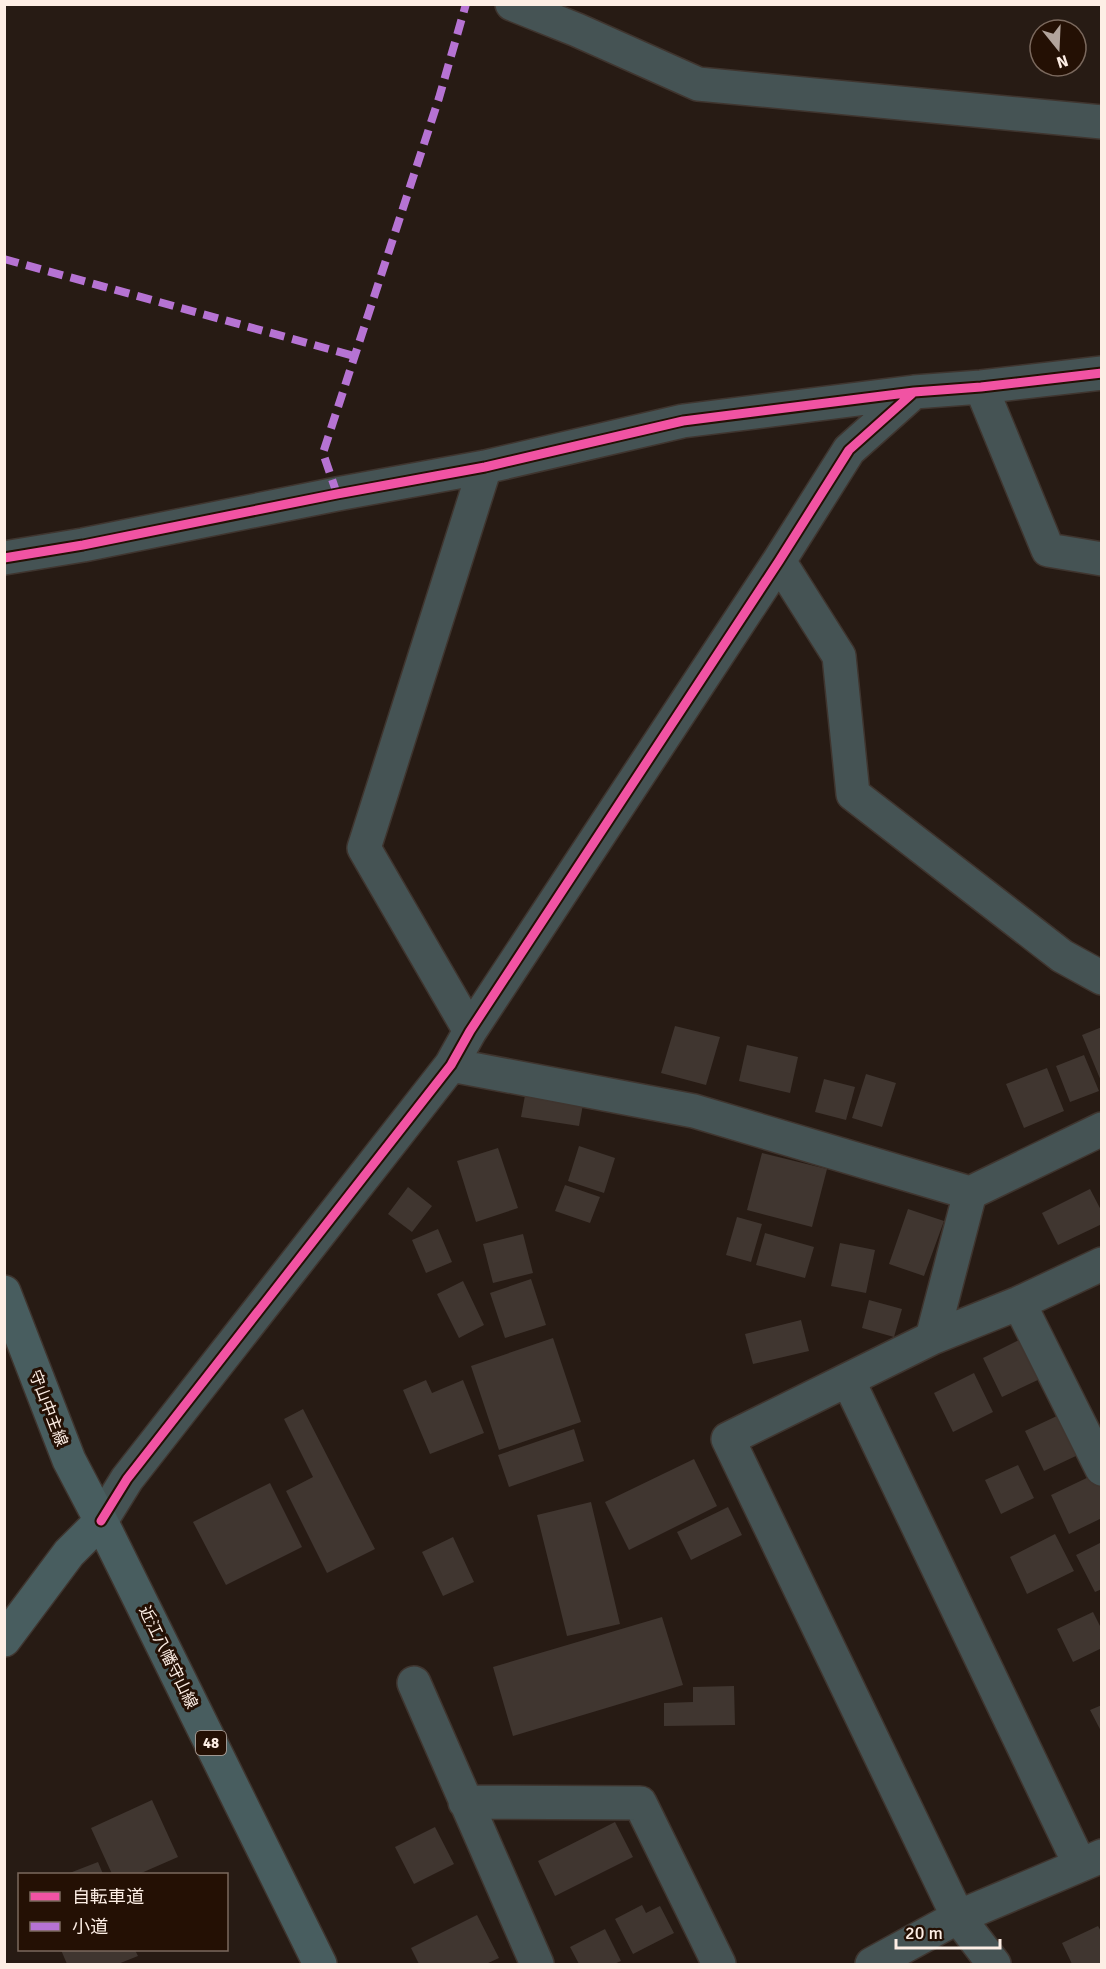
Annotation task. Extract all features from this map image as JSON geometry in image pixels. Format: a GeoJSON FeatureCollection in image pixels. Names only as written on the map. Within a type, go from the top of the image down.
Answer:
{"type":"FeatureCollection","features":[{"type":"Feature","properties":{"kind":"main road","name":"守山中主線"},"geometry":{"type":"LineString","coordinates":[[4,1292],[69,1460],[101,1521]]}},
{"type":"Feature","properties":{"kind":"main road"},"geometry":{"type":"LineString","coordinates":[[4,1640],[69,1553],[101,1521]]}},
{"type":"Feature","properties":{"kind":"main road","name":"近江八幡守山線"},"geometry":{"type":"LineString","coordinates":[[101,1521],[320,1965]]}},
{"type":"Feature","properties":{"kind":"street"},"geometry":{"type":"LineString","coordinates":[[512,4],[698,84],[1101,122]]}},
{"type":"Feature","properties":{"kind":"street"},"geometry":{"type":"LineString","coordinates":[[4,558],[83,545],[485,467],[683,421],[914,392],[1101,374]]}},
{"type":"Feature","properties":{"kind":"street"},"geometry":{"type":"LineString","coordinates":[[981,387],[1048,550],[1101,559]]}},
{"type":"Feature","properties":{"kind":"street"},"geometry":{"type":"LineString","coordinates":[[101,1521],[127,1479],[451,1065],[470,1030],[779,561],[849,450],[914,392]]}},
{"type":"Feature","properties":{"kind":"street"},"geometry":{"type":"LineString","coordinates":[[470,1030],[364,848],[485,467]]}},
{"type":"Feature","properties":{"kind":"street"},"geometry":{"type":"LineString","coordinates":[[779,561],[839,657],[853,794],[1062,956],[1101,978]]}},
{"type":"Feature","properties":{"kind":"street"},"geometry":{"type":"LineString","coordinates":[[451,1065],[694,1111],[970,1193],[1101,1129]]}},
{"type":"Feature","properties":{"kind":"street"},"geometry":{"type":"LineString","coordinates":[[932,1338],[970,1193]]}},
{"type":"Feature","properties":{"kind":"street"},"geometry":{"type":"LineString","coordinates":[[994,1965],[958,1917],[728,1439],[932,1338],[1019,1303],[1101,1264]]}},
{"type":"Feature","properties":{"kind":"street"},"geometry":{"type":"LineString","coordinates":[[1019,1303],[1101,1469]]}},
{"type":"Feature","properties":{"kind":"street"},"geometry":{"type":"LineString","coordinates":[[848,1380],[1090,1861],[958,1917],[872,1965]]}},
{"type":"Feature","properties":{"kind":"street"},"geometry":{"type":"LineString","coordinates":[[414,1683],[537,1965]]}},
{"type":"Feature","properties":{"kind":"street"},"geometry":{"type":"LineString","coordinates":[[465,1802],[640,1803],[719,1965]]}},
{"type":"Feature","properties":{"kind":"building"},"geometry":{"type":"Polygon","coordinates":[[[675,1026],[720,1037],[706,1085],[661,1073],[675,1026]]]}},
{"type":"Feature","properties":{"kind":"building"},"geometry":{"type":"Polygon","coordinates":[[[1102,1027],[1102,1081],[1101,1081],[1082,1035],[1102,1027]]]}},
{"type":"Feature","properties":{"kind":"building"},"geometry":{"type":"Polygon","coordinates":[[[747,1045],[798,1057],[790,1093],[739,1081],[747,1045]]]}},
{"type":"Feature","properties":{"kind":"building"},"geometry":{"type":"Polygon","coordinates":[[[1084,1055],[1099,1091],[1070,1102],[1056,1066],[1084,1055]]]}},
{"type":"Feature","properties":{"kind":"building"},"geometry":{"type":"Polygon","coordinates":[[[1047,1068],[1064,1111],[1024,1128],[1006,1084],[1047,1068]]]}},
{"type":"Feature","properties":{"kind":"building"},"geometry":{"type":"Polygon","coordinates":[[[866,1074],[896,1083],[882,1127],[852,1118],[866,1074]]]}},
{"type":"Feature","properties":{"kind":"building"},"geometry":{"type":"Polygon","coordinates":[[[824,1079],[855,1087],[846,1120],[815,1112],[824,1079]]]}},
{"type":"Feature","properties":{"kind":"building"},"geometry":{"type":"Polygon","coordinates":[[[526,1090],[584,1099],[579,1126],[521,1117],[526,1090]]]}},
{"type":"Feature","properties":{"kind":"building"},"geometry":{"type":"Polygon","coordinates":[[[579,1146],[615,1158],[604,1193],[568,1181],[579,1146]]]}},
{"type":"Feature","properties":{"kind":"building"},"geometry":{"type":"Polygon","coordinates":[[[498,1148],[518,1208],[476,1222],[457,1161],[498,1148]]]}},
{"type":"Feature","properties":{"kind":"building"},"geometry":{"type":"Polygon","coordinates":[[[762,1153],[827,1169],[812,1227],[747,1210],[762,1153]]]}},
{"type":"Feature","properties":{"kind":"building"},"geometry":{"type":"Polygon","coordinates":[[[565,1185],[600,1197],[590,1223],[555,1211],[565,1185]]]}},
{"type":"Feature","properties":{"kind":"building"},"geometry":{"type":"Polygon","coordinates":[[[408,1187],[432,1206],[412,1232],[388,1214],[408,1187]]]}},
{"type":"Feature","properties":{"kind":"building"},"geometry":{"type":"Polygon","coordinates":[[[1090,1189],[1102,1212],[1102,1224],[1058,1245],[1042,1213],[1090,1189]]]}},
{"type":"Feature","properties":{"kind":"building"},"geometry":{"type":"Polygon","coordinates":[[[908,1209],[944,1221],[924,1276],[889,1264],[908,1209]]]}},
{"type":"Feature","properties":{"kind":"building"},"geometry":{"type":"Polygon","coordinates":[[[737,1217],[762,1224],[751,1262],[726,1255],[737,1217]]]}},
{"type":"Feature","properties":{"kind":"building"},"geometry":{"type":"Polygon","coordinates":[[[438,1229],[452,1262],[426,1273],[412,1240],[438,1229]]]}},
{"type":"Feature","properties":{"kind":"building"},"geometry":{"type":"Polygon","coordinates":[[[765,1233],[814,1247],[805,1278],[756,1265],[765,1233]]]}},
{"type":"Feature","properties":{"kind":"building"},"geometry":{"type":"Polygon","coordinates":[[[523,1234],[533,1273],[493,1283],[483,1244],[523,1234]]]}},
{"type":"Feature","properties":{"kind":"building"},"geometry":{"type":"Polygon","coordinates":[[[840,1243],[875,1250],[866,1293],[831,1286],[840,1243]]]}},
{"type":"Feature","properties":{"kind":"building"},"geometry":{"type":"Polygon","coordinates":[[[531,1279],[546,1325],[505,1338],[490,1293],[531,1279]]]}},
{"type":"Feature","properties":{"kind":"building"},"geometry":{"type":"Polygon","coordinates":[[[463,1281],[484,1325],[459,1338],[437,1294],[463,1281]]]}},
{"type":"Feature","properties":{"kind":"building"},"geometry":{"type":"Polygon","coordinates":[[[869,1300],[902,1309],[894,1337],[862,1328],[869,1300]]]}},
{"type":"Feature","properties":{"kind":"building"},"geometry":{"type":"Polygon","coordinates":[[[801,1320],[809,1351],[753,1364],[745,1334],[801,1320]]]}},
{"type":"Feature","properties":{"kind":"building"},"geometry":{"type":"Polygon","coordinates":[[[553,1338],[581,1422],[499,1450],[471,1366],[553,1338]]]}},
{"type":"Feature","properties":{"kind":"building"},"geometry":{"type":"Polygon","coordinates":[[[1023,1338],[1042,1378],[1002,1397],[983,1358],[1023,1338]]]}},
{"type":"Feature","properties":{"kind":"building"},"geometry":{"type":"Polygon","coordinates":[[[974,1373],[993,1412],[953,1432],[934,1393],[974,1373]]]}},
{"type":"Feature","properties":{"kind":"building"},"geometry":{"type":"Polygon","coordinates":[[[426,1380],[432,1393],[463,1380],[484,1433],[430,1454],[403,1390],[426,1380]]]}},
{"type":"Feature","properties":{"kind":"building"},"geometry":{"type":"Polygon","coordinates":[[[303,1409],[375,1549],[327,1573],[286,1491],[313,1477],[284,1419],[303,1409]]]}},
{"type":"Feature","properties":{"kind":"building"},"geometry":{"type":"Polygon","coordinates":[[[1059,1415],[1078,1455],[1044,1471],[1025,1431],[1059,1415]]]}},
{"type":"Feature","properties":{"kind":"building"},"geometry":{"type":"Polygon","coordinates":[[[574,1429],[584,1461],[509,1487],[498,1455],[574,1429]]]}},
{"type":"Feature","properties":{"kind":"building"},"geometry":{"type":"Polygon","coordinates":[[[694,1459],[717,1506],[629,1550],[605,1502],[694,1459]]]}},
{"type":"Feature","properties":{"kind":"building"},"geometry":{"type":"Polygon","coordinates":[[[1018,1465],[1034,1498],[1001,1514],[985,1480],[1018,1465]]]}},
{"type":"Feature","properties":{"kind":"building"},"geometry":{"type":"Polygon","coordinates":[[[1095,1474],[1102,1487],[1102,1518],[1069,1534],[1051,1495],[1095,1474]]]}},
{"type":"Feature","properties":{"kind":"building"},"geometry":{"type":"Polygon","coordinates":[[[270,1483],[302,1547],[226,1585],[193,1522],[270,1483]]]}},
{"type":"Feature","properties":{"kind":"building"},"geometry":{"type":"Polygon","coordinates":[[[591,1502],[620,1624],[567,1636],[537,1515],[591,1502]]]}},
{"type":"Feature","properties":{"kind":"building"},"geometry":{"type":"Polygon","coordinates":[[[728,1507],[742,1535],[691,1560],[677,1532],[728,1507]]]}},
{"type":"Feature","properties":{"kind":"building"},"geometry":{"type":"Polygon","coordinates":[[[1055,1534],[1074,1571],[1027,1594],[1010,1557],[1055,1534]]]}},
{"type":"Feature","properties":{"kind":"building"},"geometry":{"type":"Polygon","coordinates":[[[453,1537],[474,1582],[443,1596],[422,1552],[453,1537]]]}},
{"type":"Feature","properties":{"kind":"building"},"geometry":{"type":"Polygon","coordinates":[[[1102,1542],[1102,1589],[1095,1592],[1076,1555],[1102,1542]]]}},
{"type":"Feature","properties":{"kind":"building"},"geometry":{"type":"Polygon","coordinates":[[[1093,1612],[1102,1630],[1102,1648],[1073,1662],[1057,1629],[1093,1612]]]}},
{"type":"Feature","properties":{"kind":"building"},"geometry":{"type":"Polygon","coordinates":[[[662,1617],[683,1685],[513,1736],[493,1667],[662,1617]]]}},
{"type":"Feature","properties":{"kind":"building"},"geometry":{"type":"Polygon","coordinates":[[[734,1686],[735,1725],[664,1726],[664,1703],[693,1702],[693,1687],[734,1686]]]}},
{"type":"Feature","properties":{"kind":"building"},"geometry":{"type":"Polygon","coordinates":[[[1102,1705],[1102,1733],[1090,1710],[1102,1705]]]}},
{"type":"Feature","properties":{"kind":"building"},"geometry":{"type":"Polygon","coordinates":[[[152,1800],[178,1857],[141,1873],[112,1873],[91,1828],[152,1800]]]}},
{"type":"Feature","properties":{"kind":"building"},"geometry":{"type":"Polygon","coordinates":[[[615,1822],[633,1857],[555,1896],[538,1861],[615,1822]]]}},
{"type":"Feature","properties":{"kind":"building"},"geometry":{"type":"Polygon","coordinates":[[[435,1827],[454,1864],[414,1884],[395,1847],[435,1827]]]}},
{"type":"Feature","properties":{"kind":"building"},"geometry":{"type":"Polygon","coordinates":[[[98,1862],[103,1873],[70,1873],[98,1862]]]}},
{"type":"Feature","properties":{"kind":"building"},"geometry":{"type":"Polygon","coordinates":[[[642,1905],[646,1913],[660,1906],[674,1933],[633,1954],[615,1919],[642,1905]]]}},
{"type":"Feature","properties":{"kind":"building"},"geometry":{"type":"Polygon","coordinates":[[[477,1915],[499,1958],[486,1964],[419,1964],[411,1948],[477,1915]]]}},
{"type":"Feature","properties":{"kind":"building"},"geometry":{"type":"Polygon","coordinates":[[[1098,1926],[1102,1933],[1102,1963],[1072,1964],[1062,1943],[1098,1926]]]}},
{"type":"Feature","properties":{"kind":"building"},"geometry":{"type":"Polygon","coordinates":[[[605,1929],[621,1961],[614,1964],[579,1964],[570,1947],[605,1929]]]}},
{"type":"Feature","properties":{"kind":"building"},"geometry":{"type":"Polygon","coordinates":[[[61,1951],[136,1951],[138,1956],[118,1964],[67,1964],[61,1951]]]}},
{"type":"Feature","properties":{"kind":"marked path"},"geometry":{"type":"LineString","coordinates":[[337,494],[323,453],[439,98],[466,4]]}},
{"type":"Feature","properties":{"kind":"marked path"},"geometry":{"type":"LineString","coordinates":[[4,259],[354,356]]}},
{"type":"Feature","properties":{"kind":"cycle path"},"geometry":{"type":"LineString","coordinates":[[4,558],[83,545],[485,467],[683,421],[914,392],[1102,373]]}},
{"type":"Feature","properties":{"kind":"cycle path"},"geometry":{"type":"LineString","coordinates":[[101,1521],[127,1479],[451,1065],[470,1031],[779,561],[849,450],[914,392]]}}]}
